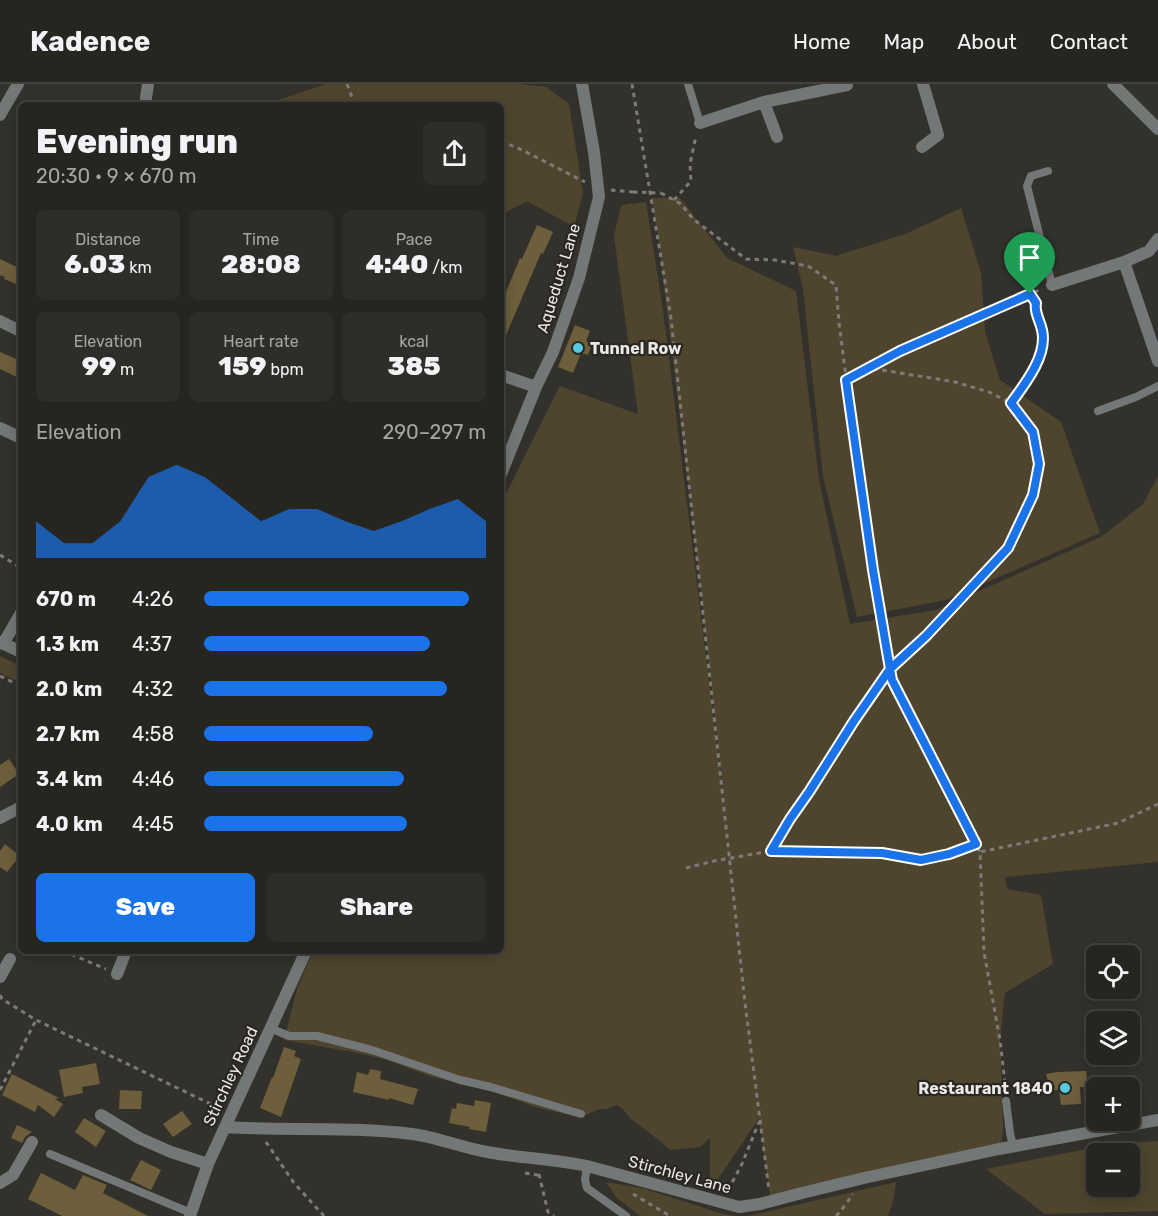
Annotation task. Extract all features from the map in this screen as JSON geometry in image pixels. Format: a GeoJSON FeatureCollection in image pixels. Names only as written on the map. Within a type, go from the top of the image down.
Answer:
{"type":"FeatureCollection","features":[{"type":"Feature","properties":{"kind":"street"},"geometry":{"type":"LineString","coordinates":[[0,115],[18,84]]}},
{"type":"Feature","properties":{"kind":"street"},"geometry":{"type":"LineString","coordinates":[[145,102],[148,84]]}},
{"type":"Feature","properties":{"kind":"street","name":"Aqueduct Lane"},"geometry":{"type":"LineString","coordinates":[[504,467],[536,387],[553,352],[579,278],[599,197],[582,84]]}},
{"type":"Feature","properties":{"kind":"street"},"geometry":{"type":"LineString","coordinates":[[700,123],[764,102],[849,84]]}},
{"type":"Feature","properties":{"kind":"street"},"geometry":{"type":"LineString","coordinates":[[922,147],[938,135],[923,84]]}},
{"type":"Feature","properties":{"kind":"street"},"geometry":{"type":"LineString","coordinates":[[1113,84],[1158,129]]}},
{"type":"Feature","properties":{"kind":"street"},"geometry":{"type":"LineString","coordinates":[[764,102],[777,137]]}},
{"type":"Feature","properties":{"kind":"street"},"geometry":{"type":"LineString","coordinates":[[1052,285],[1124,262],[1149,251],[1158,239]]}},
{"type":"Feature","properties":{"kind":"street"},"geometry":{"type":"LineString","coordinates":[[1124,262],[1158,361]]}},
{"type":"Feature","properties":{"kind":"street"},"geometry":{"type":"LineString","coordinates":[[0,321],[18,331]]}},
{"type":"Feature","properties":{"kind":"street"},"geometry":{"type":"LineString","coordinates":[[504,376],[536,387]]}},
{"type":"Feature","properties":{"kind":"street"},"geometry":{"type":"LineString","coordinates":[[0,428],[18,437]]}},
{"type":"Feature","properties":{"kind":"street"},"geometry":{"type":"LineString","coordinates":[[18,618],[1,643],[18,651]]}},
{"type":"Feature","properties":{"kind":"street"},"geometry":{"type":"LineString","coordinates":[[1,816],[18,808]]}},
{"type":"Feature","properties":{"kind":"street"},"geometry":{"type":"LineString","coordinates":[[117,974],[125,954]]}},
{"type":"Feature","properties":{"kind":"street","name":"Stirchley Road"},"geometry":{"type":"LineString","coordinates":[[190,1215],[208,1164],[305,954]]}},
{"type":"Feature","properties":{"kind":"street"},"geometry":{"type":"LineString","coordinates":[[0,977],[10,959]]}},
{"type":"Feature","properties":{"kind":"street"},"geometry":{"type":"LineString","coordinates":[[101,1115],[139,1138],[171,1152],[208,1164]]}},
{"type":"Feature","properties":{"kind":"street","name":"Stirchley Lane"},"geometry":{"type":"LineString","coordinates":[[225,1127],[270,1130],[337,1128],[414,1134],[487,1152],[587,1166],[740,1207],[1013,1146],[1158,1120]]}},
{"type":"Feature","properties":{"kind":"street"},"geometry":{"type":"LineString","coordinates":[[0,1183],[13,1175],[32,1142]]}},
{"type":"Feature","properties":{"kind":"lane"},"geometry":{"type":"LineString","coordinates":[[688,84],[700,123]]}},
{"type":"Feature","properties":{"kind":"lane"},"geometry":{"type":"LineString","coordinates":[[1048,171],[1031,176],[1027,186],[1052,285]]}},
{"type":"Feature","properties":{"kind":"lane"},"geometry":{"type":"LineString","coordinates":[[1098,411],[1158,386]]}},
{"type":"Feature","properties":{"kind":"lane"},"geometry":{"type":"LineString","coordinates":[[270,1028],[289,1036],[317,1036],[372,1050],[460,1080],[581,1114]]}},
{"type":"Feature","properties":{"kind":"lane"},"geometry":{"type":"LineString","coordinates":[[1006,1101],[1013,1146]]}},
{"type":"Feature","properties":{"kind":"lane"},"geometry":{"type":"LineString","coordinates":[[50,1154],[190,1215]]}},
{"type":"Feature","properties":{"kind":"lane"},"geometry":{"type":"LineString","coordinates":[[587,1166],[585,1179],[587,1188],[626,1216]]}},
{"type":"Feature","properties":{"kind":"path"},"geometry":{"type":"LineString","coordinates":[[347,84],[354,102]]}},
{"type":"Feature","properties":{"kind":"path"},"geometry":{"type":"LineString","coordinates":[[632,84],[671,318],[745,1003],[768,1187],[766,1201]]}},
{"type":"Feature","properties":{"kind":"path"},"geometry":{"type":"LineString","coordinates":[[674,200],[691,181],[690,164],[700,123]]}},
{"type":"Feature","properties":{"kind":"path"},"geometry":{"type":"LineString","coordinates":[[504,142],[598,188],[661,194],[681,204],[693,219],[746,259],[775,260],[808,266],[836,285],[846,380],[873,570],[892,680],[980,852],[984,952],[1000,1040],[1006,1101]]}},
{"type":"Feature","properties":{"kind":"path"},"geometry":{"type":"LineString","coordinates":[[846,380],[900,351],[1052,285]]}},
{"type":"Feature","properties":{"kind":"path"},"geometry":{"type":"LineString","coordinates":[[1011,403],[1040,357],[1043,332],[1035,309],[1036,303],[1030,294]]}},
{"type":"Feature","properties":{"kind":"path"},"geometry":{"type":"LineString","coordinates":[[771,851],[890,669],[926,636],[1008,548],[1033,495],[1039,464],[1033,432],[1011,403],[989,392],[955,382],[870,368]]}},
{"type":"Feature","properties":{"kind":"path"},"geometry":{"type":"LineString","coordinates":[[0,555],[18,566]]}},
{"type":"Feature","properties":{"kind":"path"},"geometry":{"type":"LineString","coordinates":[[0,676],[18,685]]}},
{"type":"Feature","properties":{"kind":"path"},"geometry":{"type":"LineString","coordinates":[[980,852],[1118,824],[1158,804]]}},
{"type":"Feature","properties":{"kind":"path"},"geometry":{"type":"LineString","coordinates":[[686,868],[771,851],[882,853],[921,860],[949,854],[976,844]]}},
{"type":"Feature","properties":{"kind":"path"},"geometry":{"type":"LineString","coordinates":[[70,954],[117,974]]}},
{"type":"Feature","properties":{"kind":"path"},"geometry":{"type":"LineString","coordinates":[[0,995],[2,999],[36,1020],[231,1114]]}},
{"type":"Feature","properties":{"kind":"path"},"geometry":{"type":"LineString","coordinates":[[0,1090],[36,1020]]}},
{"type":"Feature","properties":{"kind":"path"},"geometry":{"type":"LineString","coordinates":[[722,1202],[742,1164],[759,1120]]}},
{"type":"Feature","properties":{"kind":"path"},"geometry":{"type":"LineString","coordinates":[[270,1139],[263,1138],[294,1182],[324,1216]]}},
{"type":"Feature","properties":{"kind":"path"},"geometry":{"type":"LineString","coordinates":[[525,1173],[537,1175],[548,1173]]}},
{"type":"Feature","properties":{"kind":"path"},"geometry":{"type":"LineString","coordinates":[[539,1174],[548,1212],[554,1216]]}},
{"type":"Feature","properties":{"kind":"path"},"geometry":{"type":"LineString","coordinates":[[836,1216],[864,1178]]}},
{"type":"Feature","properties":{"kind":"path"},"geometry":{"type":"LineString","coordinates":[[634,1194],[670,1216]]}},
{"type":"Feature","properties":{"kind":"shaded area"},"geometry":{"type":"Polygon","coordinates":[[[326,84],[519,84],[546,87],[569,104],[583,193],[574,227],[527,201],[505,213],[504,217],[504,102],[272,102],[326,84]]]}},
{"type":"Feature","properties":{"kind":"shaded area"},"geometry":{"type":"Polygon","coordinates":[[[651,198],[680,198],[727,258],[796,291],[819,480],[850,624],[936,610],[1101,537],[1143,504],[1158,476],[1158,862],[1005,877],[1007,889],[1041,895],[1053,964],[1005,993],[1000,1040],[1003,1129],[1001,1145],[771,1202],[759,1118],[710,1191],[710,1138],[700,1147],[670,1150],[616,1105],[599,1109],[582,1117],[570,1115],[538,1108],[472,1086],[432,1077],[384,1059],[284,1040],[297,989],[312,954],[504,954],[504,498],[560,386],[638,414],[614,236],[621,205],[646,202],[663,310],[726,818],[658,236],[651,198]]]}},
{"type":"Feature","properties":{"kind":"shaded area"},"geometry":{"type":"Polygon","coordinates":[[[961,208],[981,273],[985,332],[1000,380],[1061,422],[1100,533],[946,600],[857,617],[823,476],[803,289],[793,247],[836,256],[908,233],[961,208]]]}},
{"type":"Feature","properties":{"kind":"shaded area"},"geometry":{"type":"Polygon","coordinates":[[[0,656],[18,665],[18,682],[0,673],[0,656]]]}},
{"type":"Feature","properties":{"kind":"shaded area"},"geometry":{"type":"Polygon","coordinates":[[[1158,1141],[1158,1211],[1045,1214],[986,1169],[1086,1149],[1086,1197],[1140,1197],[1140,1143],[1127,1143],[1158,1141]]]}},
{"type":"Feature","properties":{"kind":"shaded area"},"geometry":{"type":"Polygon","coordinates":[[[606,1182],[642,1188],[723,1214],[737,1216],[640,1216],[617,1198],[606,1182]]]}},
{"type":"Feature","properties":{"kind":"shaded area"},"geometry":{"type":"Polygon","coordinates":[[[896,1182],[888,1216],[748,1216],[896,1182]]]}},
{"type":"Feature","properties":{"kind":"building"},"geometry":{"type":"Polygon","coordinates":[[[537,225],[553,232],[543,254],[541,253],[504,340],[504,297],[520,258],[522,259],[537,225]]]}},
{"type":"Feature","properties":{"kind":"building"},"geometry":{"type":"Polygon","coordinates":[[[0,259],[18,268],[18,285],[4,279],[5,277],[0,275],[0,259]]]}},
{"type":"Feature","properties":{"kind":"building","name":"Tunnel Row"},"geometry":{"type":"Polygon","coordinates":[[[575,325],[590,331],[586,341],[592,344],[588,355],[581,353],[573,373],[558,367],[575,325]]]}},
{"type":"Feature","properties":{"kind":"building"},"geometry":{"type":"Polygon","coordinates":[[[0,352],[18,360],[18,378],[0,369],[0,352]]]}},
{"type":"Feature","properties":{"kind":"building"},"geometry":{"type":"Polygon","coordinates":[[[9,759],[18,775],[0,787],[0,765],[9,759]]]}},
{"type":"Feature","properties":{"kind":"building"},"geometry":{"type":"Polygon","coordinates":[[[5,844],[18,854],[18,858],[7,872],[0,867],[0,851],[5,844]]]}},
{"type":"Feature","properties":{"kind":"building"},"geometry":{"type":"Polygon","coordinates":[[[284,1047],[296,1051],[294,1056],[301,1059],[281,1117],[260,1108],[284,1047]]]}},
{"type":"Feature","properties":{"kind":"building"},"geometry":{"type":"Polygon","coordinates":[[[96,1063],[100,1084],[82,1087],[83,1093],[64,1097],[59,1070],[96,1063]]]}},
{"type":"Feature","properties":{"kind":"building"},"geometry":{"type":"Polygon","coordinates":[[[370,1069],[381,1071],[380,1079],[418,1089],[413,1105],[353,1092],[357,1072],[368,1075],[370,1069]]]}},
{"type":"Feature","properties":{"kind":"building","name":"Restaurant 1840"},"geometry":{"type":"Polygon","coordinates":[[[1086,1071],[1086,1087],[1080,1087],[1081,1104],[1061,1105],[1059,1090],[1050,1090],[1046,1074],[1086,1071]]]}},
{"type":"Feature","properties":{"kind":"building"},"geometry":{"type":"Polygon","coordinates":[[[12,1074],[59,1098],[55,1099],[63,1104],[54,1117],[38,1105],[35,1112],[2,1095],[12,1074]]]}},
{"type":"Feature","properties":{"kind":"building"},"geometry":{"type":"Polygon","coordinates":[[[120,1090],[142,1091],[141,1109],[119,1109],[120,1090]]]}},
{"type":"Feature","properties":{"kind":"building"},"geometry":{"type":"Polygon","coordinates":[[[475,1100],[491,1103],[486,1132],[449,1123],[452,1108],[456,1109],[457,1103],[474,1106],[475,1100]]]}},
{"type":"Feature","properties":{"kind":"building"},"geometry":{"type":"Polygon","coordinates":[[[182,1111],[192,1124],[173,1137],[163,1124],[182,1111]]]}},
{"type":"Feature","properties":{"kind":"building"},"geometry":{"type":"Polygon","coordinates":[[[84,1118],[106,1131],[96,1147],[75,1132],[84,1118]]]}},
{"type":"Feature","properties":{"kind":"building"},"geometry":{"type":"Polygon","coordinates":[[[17,1125],[32,1132],[25,1137],[22,1143],[11,1138],[17,1125]]]}},
{"type":"Feature","properties":{"kind":"building"},"geometry":{"type":"Polygon","coordinates":[[[141,1160],[161,1170],[151,1190],[130,1180],[141,1160]]]}},
{"type":"Feature","properties":{"kind":"building"},"geometry":{"type":"Polygon","coordinates":[[[41,1173],[75,1190],[83,1175],[107,1185],[103,1193],[148,1216],[62,1216],[28,1199],[41,1173]]]}},
{"type":"Feature","properties":{"kind":"place","name":"Tunnel Row"},"geometry":{"type":"Point","coordinates":[578,348]}},
{"type":"Feature","properties":{"kind":"place","name":"Restaurant 1840"},"geometry":{"type":"Point","coordinates":[1065,1088]}},
{"type":"Feature","properties":{"kind":"route"},"geometry":{"type":"LineString","coordinates":[[1030,294],[900,351],[846,380],[873,570],[890,669],[892,680],[976,844],[949,854],[921,860],[882,853],[771,851],[890,669],[926,636],[1008,548],[1033,495],[1039,464],[1033,432],[1011,403],[1040,357],[1043,332],[1035,309],[1036,303],[1030,294]]}}]}
